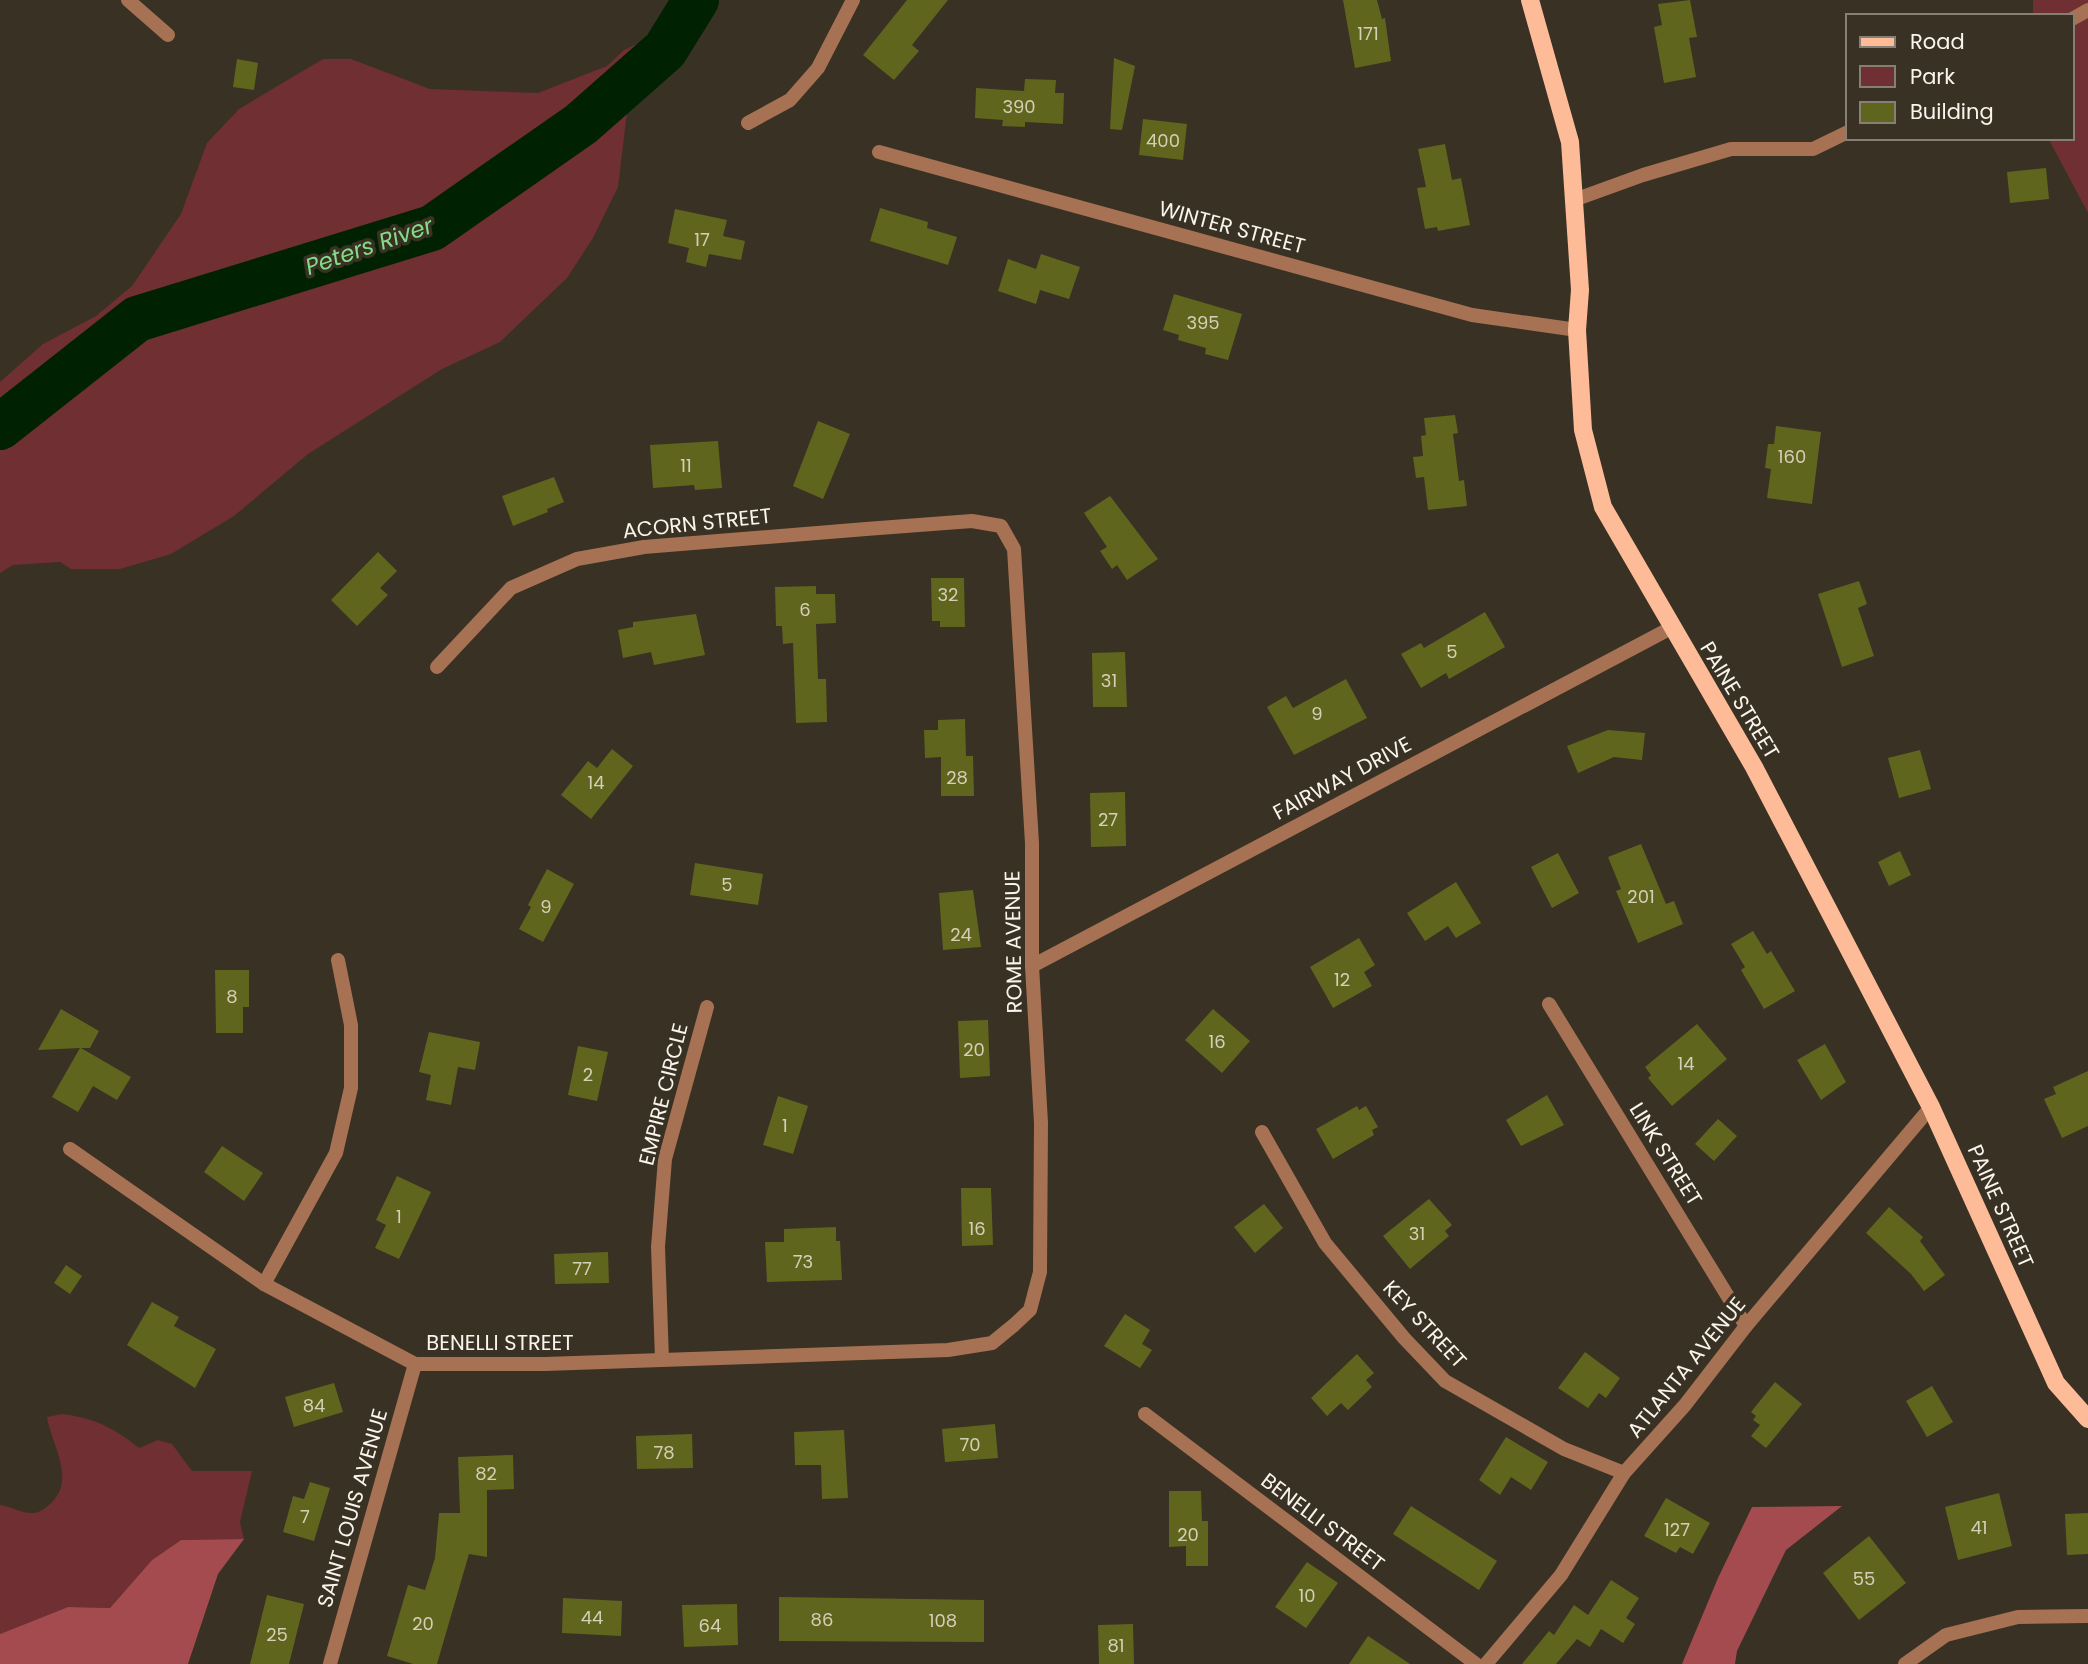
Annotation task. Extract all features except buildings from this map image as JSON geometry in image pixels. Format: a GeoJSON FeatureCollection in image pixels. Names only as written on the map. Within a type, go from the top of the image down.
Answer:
{"type":"FeatureCollection","features":[{"type":"Feature","properties":{"kind":"main road","name":"PAINE STREET"},"geometry":{"type":"LineString","coordinates":[[1530,0],[1570,142],[1580,290],[1577,330],[1583,430],[1603,507],[1754,767],[1931,1107],[2056,1383],[2088,1419]]}},
{"type":"Feature","properties":{"kind":"street"},"geometry":{"type":"LineString","coordinates":[[128,0],[168,35]]}},
{"type":"Feature","properties":{"kind":"street"},"geometry":{"type":"LineString","coordinates":[[748,123],[790,100],[818,68],[853,0]]}},
{"type":"Feature","properties":{"kind":"street"},"geometry":{"type":"LineString","coordinates":[[1574,200],[1643,175],[1731,149],[1813,149],[1846,133]]}},
{"type":"Feature","properties":{"kind":"street","name":"WINTER STREET"},"geometry":{"type":"LineString","coordinates":[[879,152],[1472,315],[1577,330]]}},
{"type":"Feature","properties":{"kind":"street","name":"ACORN STREET"},"geometry":{"type":"LineString","coordinates":[[437,667],[511,589],[577,559],[645,547],[892,527],[972,521],[1001,526]]}},
{"type":"Feature","properties":{"kind":"street","name":"ROME AVENUE"},"geometry":{"type":"LineString","coordinates":[[992,1343],[1030,1310],[1040,1272],[1041,1122],[1032,966],[1032,843],[1014,549],[1001,526]]}},
{"type":"Feature","properties":{"kind":"street","name":"FAIRWAY DRIVE"},"geometry":{"type":"LineString","coordinates":[[1032,966],[1671,628]]}},
{"type":"Feature","properties":{"kind":"street"},"geometry":{"type":"LineString","coordinates":[[264,1284],[335,1153],[351,1088],[351,1026],[338,960]]}},
{"type":"Feature","properties":{"kind":"street","name":"LINK STREET"},"geometry":{"type":"LineString","coordinates":[[1549,1004],[1746,1326]]}},
{"type":"Feature","properties":{"kind":"street","name":"EMPIRE CIRCLE"},"geometry":{"type":"LineString","coordinates":[[662,1360],[658,1247],[666,1159],[707,1007]]}},
{"type":"Feature","properties":{"kind":"street","name":"ATLANTA AVENUE"},"geometry":{"type":"LineString","coordinates":[[1486,1664],[1561,1575],[1624,1473],[1685,1405],[1746,1326],[1931,1107]]}},
{"type":"Feature","properties":{"kind":"street","name":"KEY STREET"},"geometry":{"type":"LineString","coordinates":[[1262,1132],[1325,1243],[1404,1338],[1445,1381],[1564,1449],[1624,1473]]}},
{"type":"Feature","properties":{"kind":"street","name":"BENELLI STREET"},"geometry":{"type":"LineString","coordinates":[[69,1149],[264,1284],[415,1364],[544,1364],[948,1350],[992,1343]]}},
{"type":"Feature","properties":{"kind":"street","name":"SAINT LOUIS AVENUE"},"geometry":{"type":"LineString","coordinates":[[330,1664],[415,1364]]}},
{"type":"Feature","properties":{"kind":"street","name":"BENELLI STREET"},"geometry":{"type":"LineString","coordinates":[[1145,1414],[1476,1664]]}},
{"type":"Feature","properties":{"kind":"street"},"geometry":{"type":"LineString","coordinates":[[1905,1664],[1946,1635],[2018,1617],[2088,1616]]}},
{"type":"Feature","properties":{"kind":"green space"},"geometry":{"type":"Polygon","coordinates":[[[2033,0],[2088,0],[2088,213],[2049,140],[2074,140],[2074,14],[2033,14],[2033,0]]]}},
{"type":"Feature","properties":{"kind":"green space"},"geometry":{"type":"Polygon","coordinates":[[[637,44],[652,48],[654,56],[651,70],[627,112],[618,187],[593,238],[567,278],[500,342],[442,369],[308,454],[234,516],[171,554],[120,569],[71,569],[60,562],[13,565],[0,573],[0,382],[43,344],[96,316],[132,286],[181,214],[207,143],[239,109],[323,59],[351,59],[430,89],[538,93],[607,66],[624,50],[637,44]]]}},
{"type":"Feature","properties":{"kind":"green space"},"geometry":{"type":"Polygon","coordinates":[[[62,1414],[104,1425],[139,1448],[158,1440],[172,1444],[192,1471],[252,1471],[240,1522],[244,1539],[181,1540],[152,1560],[110,1608],[68,1607],[0,1634],[0,1505],[36,1513],[48,1506],[59,1493],[62,1472],[47,1417],[62,1414]]]}},
{"type":"Feature","properties":{"kind":"shaded area"},"geometry":{"type":"Polygon","coordinates":[[[1842,1506],[1786,1550],[1737,1651],[1735,1664],[1682,1664],[1718,1578],[1752,1507],[1842,1506]]]}},
{"type":"Feature","properties":{"kind":"shaded area"},"geometry":{"type":"Polygon","coordinates":[[[244,1539],[218,1574],[188,1664],[0,1664],[0,1634],[68,1607],[110,1608],[152,1560],[181,1540],[244,1539]]]}},
{"type":"Feature","properties":{"kind":"waterway","name":"Peters River"},"geometry":{"type":"LineString","coordinates":[[0,427],[137,319],[432,228],[581,124],[665,50],[696,0]]}}]}
